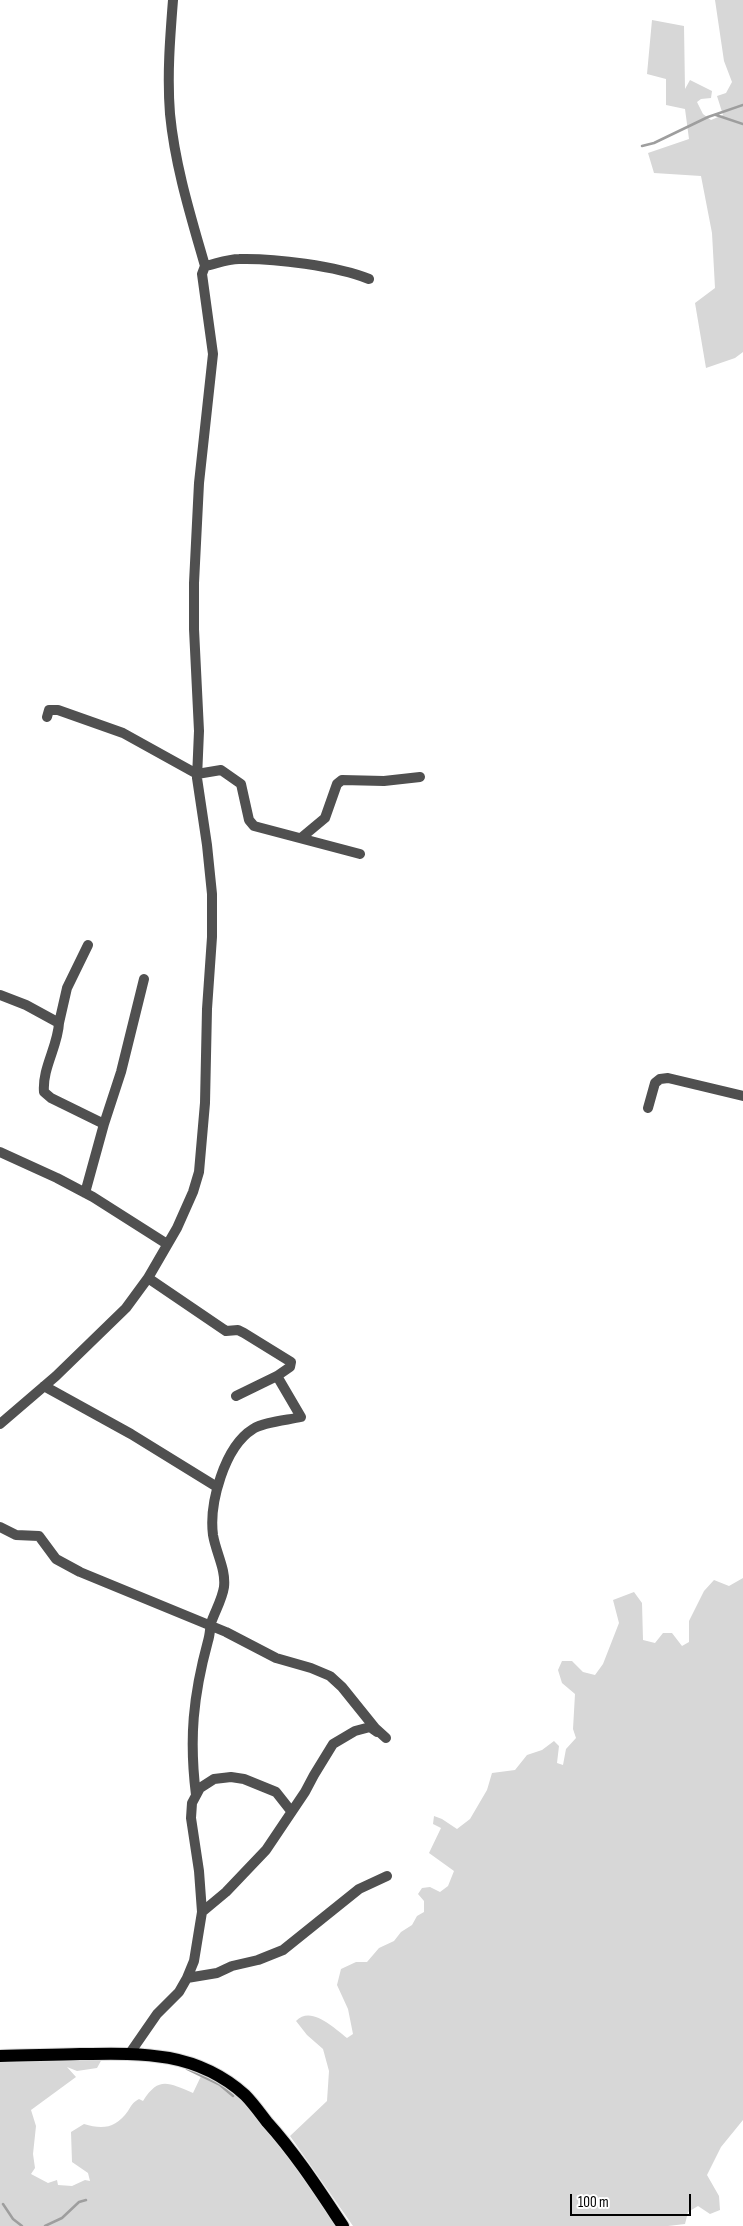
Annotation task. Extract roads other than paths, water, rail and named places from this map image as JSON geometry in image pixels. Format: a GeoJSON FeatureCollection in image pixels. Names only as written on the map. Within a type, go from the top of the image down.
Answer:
{"type":"FeatureCollection","features":[{"type":"Feature","properties":{"kind":"main road"},"geometry":{"type":"LineString","coordinates":[[0,2056],[130,2053],[188,2062],[226,2081],[246,2096],[293,2152],[344,2226]]}},
{"type":"Feature","properties":{"kind":"street"},"geometry":{"type":"LineString","coordinates":[[0,1424],[44,1386],[126,1308],[148,1278],[186,1209],[199,1172],[205,1103],[212,894],[197,774],[198,722],[194,583],[202,445],[210,398],[213,354],[202,274],[205,266],[188,207],[170,114],[168,71],[174,0]]}},
{"type":"Feature","properties":{"kind":"street"},"geometry":{"type":"LineString","coordinates":[[205,266],[237,258],[308,265],[353,273],[369,279]]}},
{"type":"Feature","properties":{"kind":"street"},"geometry":{"type":"LineString","coordinates":[[47,716],[49,710],[58,710],[123,733],[197,774],[216,770],[227,774],[242,784],[250,820],[254,826],[360,854]]}},
{"type":"Feature","properties":{"kind":"street"},"geometry":{"type":"LineString","coordinates":[[301,838],[325,818],[337,784],[342,780],[384,781],[420,778]]}},
{"type":"Feature","properties":{"kind":"street"},"geometry":{"type":"LineString","coordinates":[[88,945],[67,988],[54,1050],[44,1083],[44,1092],[51,1098],[104,1124]]}},
{"type":"Feature","properties":{"kind":"street"},"geometry":{"type":"LineString","coordinates":[[85,1193],[121,1072],[144,980]]}},
{"type":"Feature","properties":{"kind":"street"},"geometry":{"type":"LineString","coordinates":[[0,995],[26,1005],[59,1023]]}},
{"type":"Feature","properties":{"kind":"street"},"geometry":{"type":"LineString","coordinates":[[648,1108],[655,1083],[660,1079],[668,1078],[743,1096]]}},
{"type":"Feature","properties":{"kind":"street"},"geometry":{"type":"LineString","coordinates":[[0,1152],[85,1193],[167,1244]]}},
{"type":"Feature","properties":{"kind":"street"},"geometry":{"type":"LineString","coordinates":[[148,1278],[226,1331],[238,1330],[290,1362],[290,1367],[277,1376],[236,1396]]}},
{"type":"Feature","properties":{"kind":"street"},"geometry":{"type":"LineString","coordinates":[[196,1795],[192,1725],[194,1700],[210,1626],[221,1600],[224,1586],[223,1567],[214,1536],[213,1517],[217,1487],[235,1447],[245,1435],[254,1428],[301,1417],[277,1376]]}},
{"type":"Feature","properties":{"kind":"street"},"geometry":{"type":"LineString","coordinates":[[44,1386],[131,1434],[217,1487]]}},
{"type":"Feature","properties":{"kind":"street"},"geometry":{"type":"LineString","coordinates":[[0,1528],[16,1535],[40,1536],[56,1559],[80,1572],[210,1626],[276,1658],[311,1668],[330,1676],[342,1687],[375,1728],[386,1738],[370,1727],[355,1731],[333,1744],[305,1792],[280,1829],[252,1865],[226,1892],[202,1912]]}},
{"type":"Feature","properties":{"kind":"street"},"geometry":{"type":"LineString","coordinates":[[130,2053],[157,2014],[179,1992],[188,1978],[194,1961],[202,1912],[199,1871],[191,1818],[192,1803],[200,1788],[214,1779],[231,1777],[244,1779],[276,1792],[291,1811]]}},
{"type":"Feature","properties":{"kind":"street"},"geometry":{"type":"LineString","coordinates":[[188,1978],[217,1973],[232,1966],[258,1960],[282,1950],[358,1889],[387,1876]]}},
{"type":"Feature","properties":{"kind":"waterway"},"geometry":{"type":"LineString","coordinates":[[642,146],[654,143],[708,117],[743,105]]}},
{"type":"Feature","properties":{"kind":"waterway"},"geometry":{"type":"LineString","coordinates":[[716,115],[743,124]]}},
{"type":"Feature","properties":{"kind":"waterway"},"geometry":{"type":"LineString","coordinates":[[187,2069],[220,2085],[233,2096]]}},
{"type":"Feature","properties":{"kind":"waterway"},"geometry":{"type":"LineString","coordinates":[[45,2226],[62,2218],[79,2202],[86,2200]]}},
{"type":"Feature","properties":{"kind":"waterway"},"geometry":{"type":"LineString","coordinates":[[3,2204],[13,2219],[22,2226]]}}]}
